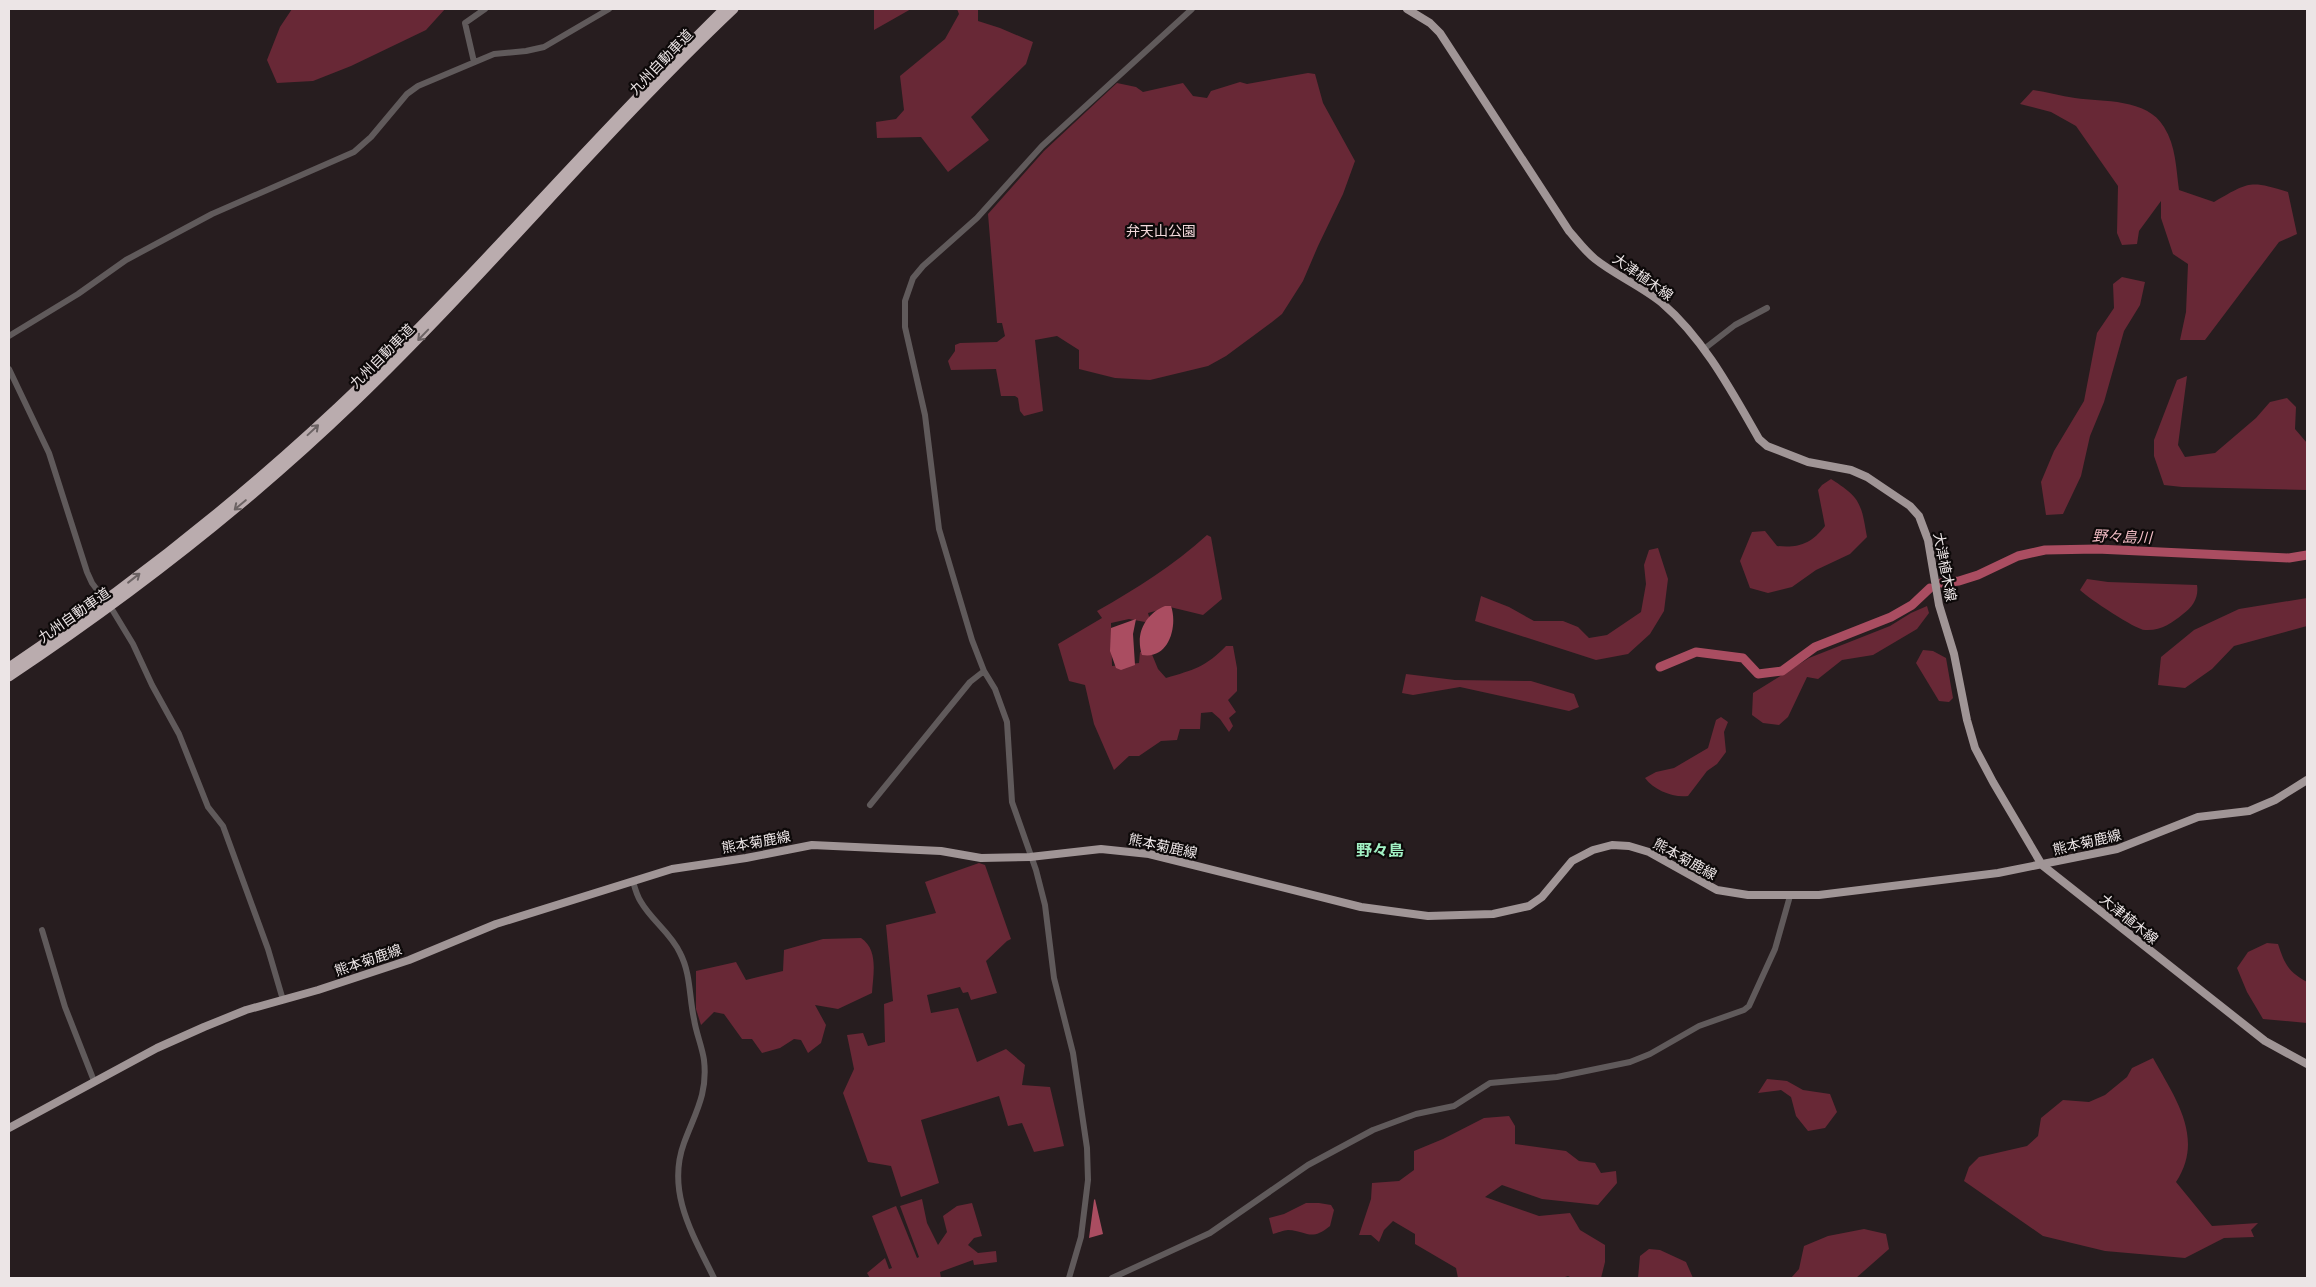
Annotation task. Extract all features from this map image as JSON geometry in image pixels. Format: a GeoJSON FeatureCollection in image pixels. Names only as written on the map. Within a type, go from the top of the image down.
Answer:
{"type":"FeatureCollection","features":[{"type":"Feature","properties":{"kind":"highway"},"geometry":{"type":"LineString","coordinates":[[670,61],[719,9]]}},
{"type":"Feature","properties":{"kind":"highway","name":"九州自動車道"},"geometry":{"type":"LineString","coordinates":[[9,667],[117,592],[287,455],[364,382],[438,307],[670,61],[724,9]]}},
{"type":"Feature","properties":{"kind":"highway","name":"九州自動車道"},"geometry":{"type":"LineString","coordinates":[[9,677],[74,633],[169,562],[244,502],[323,432],[424,334],[639,104],[734,9]]}},
{"type":"Feature","properties":{"kind":"highway"},"geometry":{"type":"LineString","coordinates":[[715,27],[738,9]]}},
{"type":"Feature","properties":{"kind":"main road","name":"大津植木線"},"geometry":{"type":"LineString","coordinates":[[1407,9],[1430,23],[1440,33],[1569,231],[1582,247],[1595,259],[1662,303],[1704,349],[1759,440],[1767,446],[1808,462],[1851,470],[1867,477],[1910,506],[1919,516],[1928,540],[1939,605],[1954,654],[1967,720],[1975,748],[2042,865],[2264,1041],[2307,1064]]}},
{"type":"Feature","properties":{"kind":"main road","name":"熊本菊鹿線"},"geometry":{"type":"LineString","coordinates":[[9,1128],[94,1081],[204,1026],[246,1010],[318,990],[409,960],[496,924],[672,869],[746,858],[812,845],[941,851],[981,858],[1030,857],[1101,849],[1118,849],[1149,854],[1361,907],[1404,914],[1449,917],[1493,914],[1529,906],[1542,897],[1566,868],[1581,856],[1604,847],[1629,846],[1649,852],[1717,890],[1748,895],[1790,896],[1884,888],[1998,873],[2118,849],[2198,817],[2249,811],[2275,800],[2307,780]]}},
{"type":"Feature","properties":{"kind":"street"},"geometry":{"type":"LineString","coordinates":[[474,62],[465,24],[485,9]]}},
{"type":"Feature","properties":{"kind":"street"},"geometry":{"type":"LineString","coordinates":[[9,336],[78,294],[126,260],[212,214],[350,155],[371,137],[406,94],[429,80],[505,52],[526,51],[544,47],[609,9]]}},
{"type":"Feature","properties":{"kind":"street"},"geometry":{"type":"LineString","coordinates":[[1069,1278],[1086,1212],[1088,1180],[1087,1148],[1073,1053],[1054,978],[1045,905],[1036,870],[1012,802],[1007,722],[995,689],[984,670],[972,640],[939,529],[925,415],[904,321],[904,301],[912,278],[923,266],[978,218],[1042,146],[1192,9]]}},
{"type":"Feature","properties":{"kind":"street"},"geometry":{"type":"LineString","coordinates":[[1704,349],[1735,325],[1767,308]]}},
{"type":"Feature","properties":{"kind":"street"},"geometry":{"type":"LineString","coordinates":[[9,369],[49,453],[87,572],[101,595]]}},
{"type":"Feature","properties":{"kind":"street"},"geometry":{"type":"LineString","coordinates":[[113,611],[133,644],[150,682],[179,734],[208,807],[223,826],[268,949],[282,1000]]}},
{"type":"Feature","properties":{"kind":"street"},"geometry":{"type":"LineString","coordinates":[[870,805],[970,682],[984,670]]}},
{"type":"Feature","properties":{"kind":"street"},"geometry":{"type":"LineString","coordinates":[[632,882],[642,904],[670,936],[680,953],[688,976],[692,1011],[704,1058],[704,1087],[702,1101],[679,1160],[678,1188],[686,1219],[714,1278]]}},
{"type":"Feature","properties":{"kind":"street"},"geometry":{"type":"LineString","coordinates":[[1112,1278],[1210,1233],[1308,1165],[1374,1130],[1416,1114],[1454,1106],[1490,1083],[1557,1077],[1630,1062],[1650,1054],[1699,1026],[1744,1010],[1749,1006],[1775,949],[1790,896]]}},
{"type":"Feature","properties":{"kind":"street"},"geometry":{"type":"LineString","coordinates":[[42,930],[64,1007],[94,1081]]}},
{"type":"Feature","properties":{"kind":"green space"},"geometry":{"type":"Polygon","coordinates":[[[292,9],[445,9],[426,30],[351,66],[313,81],[277,83],[267,60],[280,27],[292,9]]]}},
{"type":"Feature","properties":{"kind":"green space"},"geometry":{"type":"Polygon","coordinates":[[[874,9],[911,9],[874,30],[874,9]]]}},
{"type":"Feature","properties":{"kind":"green space"},"geometry":{"type":"Polygon","coordinates":[[[957,9],[978,9],[978,21],[1033,42],[1026,64],[971,117],[989,140],[948,172],[921,137],[877,138],[876,122],[896,119],[904,110],[900,76],[945,39],[959,14],[957,9]]]}},
{"type":"Feature","properties":{"kind":"green space","name":"弁天山公園"},"geometry":{"type":"Polygon","coordinates":[[[1308,73],[1315,74],[1323,103],[1355,161],[1343,194],[1303,281],[1282,314],[1226,356],[1208,366],[1150,380],[1115,378],[1079,369],[1079,350],[1057,336],[1035,340],[1043,411],[1024,416],[1020,411],[1018,398],[1015,396],[1001,396],[996,369],[951,370],[948,361],[955,351],[955,345],[960,343],[997,342],[1005,336],[1002,323],[997,323],[988,214],[1044,151],[1117,83],[1136,87],[1143,92],[1183,83],[1193,96],[1207,98],[1211,91],[1240,82],[1247,84],[1308,73]]]}},
{"type":"Feature","properties":{"kind":"green space"},"geometry":{"type":"Polygon","coordinates":[[[2033,90],[2075,98],[2124,103],[2147,111],[2156,118],[2168,134],[2175,157],[2179,190],[2214,202],[2235,190],[2250,185],[2265,186],[2288,192],[2297,234],[2279,242],[2205,340],[2180,340],[2186,312],[2188,264],[2173,254],[2161,218],[2161,201],[2139,231],[2137,244],[2122,245],[2117,233],[2118,186],[2076,126],[2051,112],[2020,104],[2033,90]]]}},
{"type":"Feature","properties":{"kind":"green space"},"geometry":{"type":"Polygon","coordinates":[[[2122,277],[2145,282],[2140,305],[2124,331],[2104,402],[2090,436],[2081,476],[2063,514],[2046,515],[2041,482],[2054,451],[2084,401],[2097,333],[2114,308],[2113,284],[2122,277]]]}},
{"type":"Feature","properties":{"kind":"green space"},"geometry":{"type":"Polygon","coordinates":[[[2187,376],[2178,445],[2185,457],[2215,453],[2256,418],[2270,402],[2287,398],[2296,407],[2295,429],[2307,443],[2307,490],[2164,485],[2154,456],[2154,440],[2177,380],[2187,376]]]}},
{"type":"Feature","properties":{"kind":"green space"},"geometry":{"type":"Polygon","coordinates":[[[1831,479],[1848,491],[1858,502],[1867,537],[1850,554],[1816,570],[1792,587],[1768,593],[1750,588],[1740,561],[1752,532],[1765,531],[1777,546],[1804,544],[1815,537],[1825,526],[1818,490],[1831,479]]]}},
{"type":"Feature","properties":{"kind":"green space"},"geometry":{"type":"Polygon","coordinates":[[[1207,535],[1211,537],[1222,599],[1203,615],[1170,607],[1148,613],[1150,620],[1145,622],[1129,619],[1111,623],[1112,666],[1139,663],[1140,652],[1151,652],[1158,669],[1166,678],[1199,667],[1212,659],[1226,646],[1233,646],[1237,668],[1237,691],[1228,700],[1236,712],[1229,718],[1233,726],[1229,732],[1220,719],[1212,712],[1201,713],[1200,729],[1180,729],[1177,740],[1161,741],[1139,756],[1129,756],[1114,770],[1094,724],[1085,685],[1069,681],[1058,644],[1102,618],[1097,611],[1154,576],[1207,535]]]}},
{"type":"Feature","properties":{"kind":"green space"},"geometry":{"type":"Polygon","coordinates":[[[1658,548],[1668,579],[1664,611],[1650,634],[1628,654],[1596,660],[1475,621],[1481,596],[1509,607],[1534,621],[1563,621],[1578,627],[1589,638],[1607,635],[1641,612],[1646,584],[1644,565],[1649,550],[1658,548]]]}},
{"type":"Feature","properties":{"kind":"green space"},"geometry":{"type":"Polygon","coordinates":[[[2087,579],[2108,582],[2197,585],[2197,594],[2190,608],[2175,620],[2161,628],[2145,630],[2123,619],[2080,590],[2087,579]]]}},
{"type":"Feature","properties":{"kind":"green space"},"geometry":{"type":"Polygon","coordinates":[[[2307,598],[2307,626],[2234,646],[2212,669],[2185,688],[2158,685],[2161,657],[2194,630],[2239,609],[2307,598]]]}},
{"type":"Feature","properties":{"kind":"green space"},"geometry":{"type":"Polygon","coordinates":[[[1927,606],[1929,613],[1917,629],[1873,655],[1842,660],[1818,679],[1807,677],[1788,717],[1779,725],[1763,723],[1752,715],[1753,693],[1809,658],[1890,626],[1927,606]]]}},
{"type":"Feature","properties":{"kind":"green space"},"geometry":{"type":"Polygon","coordinates":[[[1923,650],[1933,651],[1946,658],[1953,698],[1949,702],[1939,701],[1916,663],[1923,650]]]}},
{"type":"Feature","properties":{"kind":"green space"},"geometry":{"type":"Polygon","coordinates":[[[1406,674],[1455,680],[1531,681],[1574,694],[1579,707],[1569,711],[1460,687],[1413,695],[1402,693],[1406,674]]]}},
{"type":"Feature","properties":{"kind":"green space"},"geometry":{"type":"Polygon","coordinates":[[[1721,717],[1728,722],[1724,732],[1726,752],[1717,764],[1707,771],[1688,796],[1676,796],[1664,792],[1653,786],[1645,778],[1656,772],[1674,768],[1708,748],[1716,720],[1721,717]]]}},
{"type":"Feature","properties":{"kind":"green space"},"geometry":{"type":"Polygon","coordinates":[[[979,863],[985,865],[1011,939],[986,961],[997,993],[971,1000],[968,992],[963,993],[960,987],[927,995],[931,1013],[958,1008],[977,1062],[1006,1049],[1025,1065],[1022,1085],[1050,1087],[1064,1146],[1034,1152],[1022,1123],[1008,1126],[999,1096],[921,1120],[939,1183],[901,1197],[891,1166],[868,1162],[843,1093],[854,1069],[847,1035],[863,1033],[868,1046],[885,1042],[884,1004],[893,1001],[886,925],[936,913],[925,882],[979,863]]]}},
{"type":"Feature","properties":{"kind":"green space"},"geometry":{"type":"Polygon","coordinates":[[[861,938],[867,943],[873,956],[872,993],[838,1009],[815,1005],[826,1025],[821,1043],[808,1053],[801,1040],[794,1039],[780,1048],[762,1053],[752,1039],[742,1039],[724,1014],[714,1012],[701,1025],[696,1009],[696,971],[736,962],[746,980],[783,971],[784,950],[823,939],[861,938]]]}},
{"type":"Feature","properties":{"kind":"green space"},"geometry":{"type":"Polygon","coordinates":[[[2267,943],[2278,944],[2288,967],[2307,982],[2307,1023],[2263,1019],[2247,992],[2237,968],[2248,952],[2267,943]]]}},
{"type":"Feature","properties":{"kind":"green space"},"geometry":{"type":"Polygon","coordinates":[[[2153,1058],[2178,1103],[2184,1118],[2187,1134],[2188,1150],[2184,1166],[2176,1182],[2212,1226],[2258,1223],[2251,1230],[2254,1237],[2224,1238],[2185,1258],[2105,1251],[2043,1236],[1964,1181],[1969,1167],[1979,1157],[2027,1146],[2038,1136],[2041,1118],[2063,1100],[2089,1102],[2105,1095],[2127,1077],[2132,1068],[2153,1058]]]}},
{"type":"Feature","properties":{"kind":"green space"},"geometry":{"type":"Polygon","coordinates":[[[1767,1079],[1787,1081],[1803,1090],[1830,1094],[1837,1112],[1825,1128],[1808,1131],[1796,1116],[1791,1097],[1781,1090],[1758,1093],[1767,1079]]]}},
{"type":"Feature","properties":{"kind":"green space"},"geometry":{"type":"Polygon","coordinates":[[[1509,1116],[1515,1126],[1515,1144],[1566,1151],[1579,1161],[1595,1163],[1601,1173],[1616,1171],[1617,1183],[1598,1205],[1542,1199],[1502,1185],[1485,1197],[1539,1216],[1570,1213],[1580,1230],[1605,1245],[1605,1262],[1601,1278],[1572,1278],[1568,1276],[1562,1278],[1458,1278],[1456,1268],[1415,1244],[1415,1234],[1393,1221],[1384,1230],[1379,1242],[1371,1235],[1359,1235],[1371,1199],[1372,1183],[1399,1181],[1414,1170],[1414,1151],[1443,1139],[1484,1118],[1509,1116]]]}},
{"type":"Feature","properties":{"kind":"green space"},"geometry":{"type":"Polygon","coordinates":[[[922,1199],[927,1223],[938,1245],[947,1232],[943,1216],[957,1206],[972,1203],[982,1236],[974,1238],[968,1245],[978,1253],[996,1251],[997,1262],[974,1265],[973,1260],[940,1272],[941,1278],[870,1278],[867,1273],[885,1258],[889,1269],[892,1268],[872,1216],[896,1206],[917,1258],[919,1257],[900,1206],[922,1199]]]}},
{"type":"Feature","properties":{"kind":"green space"},"geometry":{"type":"Polygon","coordinates":[[[1306,1203],[1331,1205],[1334,1210],[1330,1226],[1313,1235],[1288,1230],[1273,1234],[1269,1218],[1284,1214],[1306,1203]]]}},
{"type":"Feature","properties":{"kind":"green space"},"geometry":{"type":"Polygon","coordinates":[[[1864,1229],[1886,1234],[1889,1249],[1856,1278],[1791,1278],[1799,1269],[1804,1246],[1828,1236],[1864,1229]]]}},
{"type":"Feature","properties":{"kind":"green space"},"geometry":{"type":"Polygon","coordinates":[[[1649,1249],[1660,1250],[1686,1262],[1693,1278],[1638,1278],[1640,1256],[1649,1249]]]}},
{"type":"Feature","properties":{"kind":"shaded area"},"geometry":{"type":"Polygon","coordinates":[[[1165,606],[1171,606],[1173,614],[1172,632],[1169,640],[1159,652],[1151,655],[1142,655],[1140,640],[1143,626],[1152,614],[1165,606]]]}},
{"type":"Feature","properties":{"kind":"shaded area"},"geometry":{"type":"Polygon","coordinates":[[[1136,619],[1133,634],[1135,665],[1121,670],[1116,668],[1110,651],[1111,628],[1136,619]]]}},
{"type":"Feature","properties":{"kind":"shaded area"},"geometry":{"type":"Polygon","coordinates":[[[1094,1200],[1103,1234],[1089,1238],[1094,1200]]]}},
{"type":"Feature","properties":{"kind":"waterway","name":"野々島川"},"geometry":{"type":"LineString","coordinates":[[1941,583],[1959,581],[1978,575],[2018,556],[2045,550],[2097,549],[2289,558],[2307,555]]}},
{"type":"Feature","properties":{"kind":"waterway","name":"野々島川"},"geometry":{"type":"LineString","coordinates":[[1660,667],[1696,652],[1743,658],[1758,674],[1782,671],[1815,647],[1891,617],[1912,605],[1930,588]]}},
{"type":"Feature","properties":{"kind":"district","name":"野々島"},"geometry":{"type":"Point","coordinates":[1380,850]}}]}
